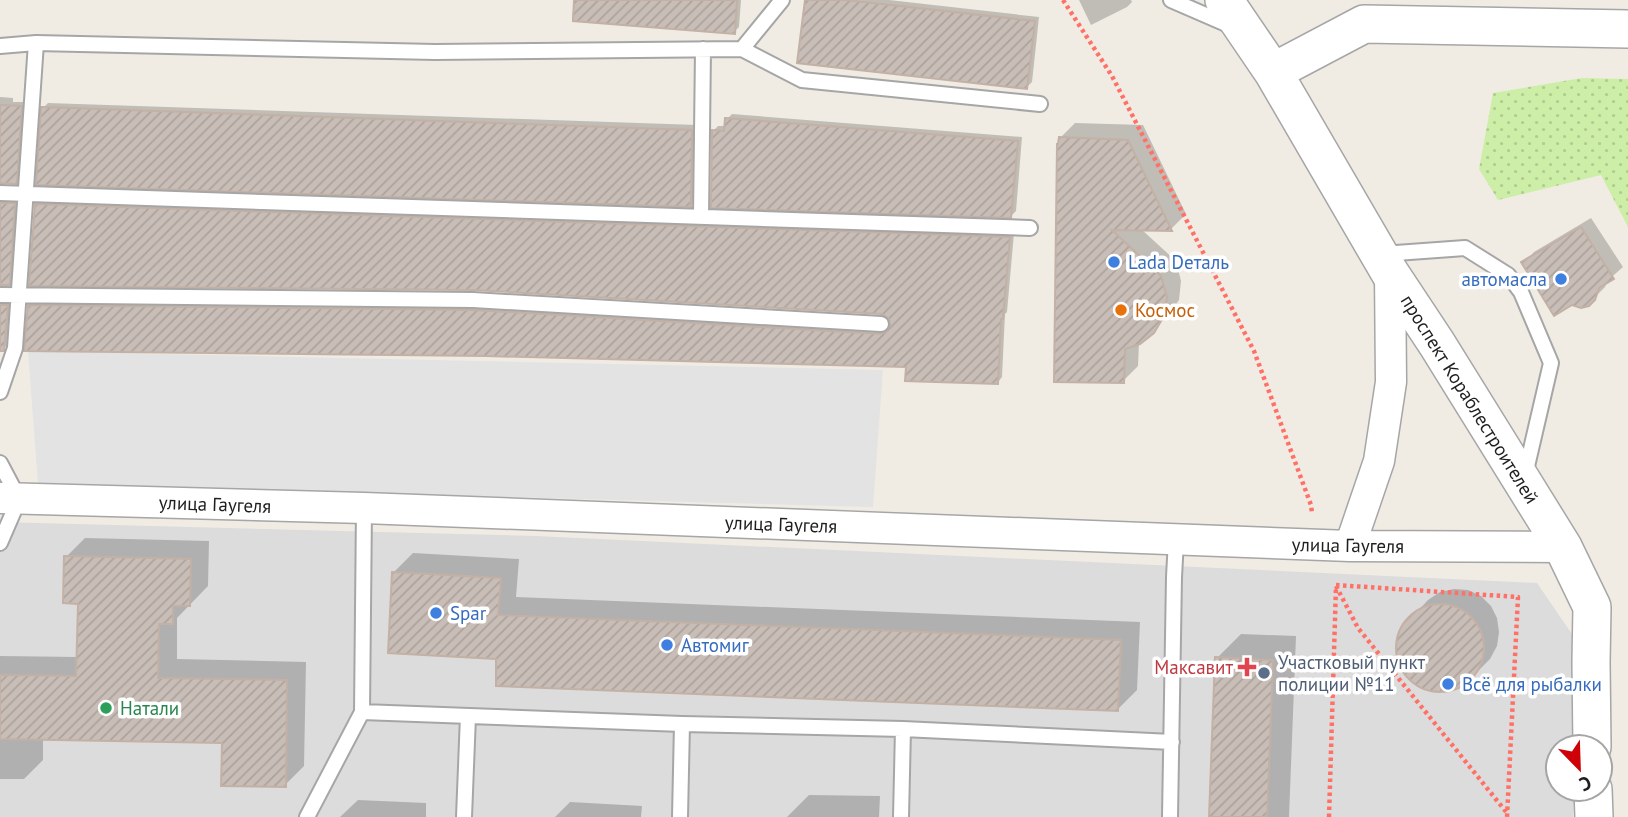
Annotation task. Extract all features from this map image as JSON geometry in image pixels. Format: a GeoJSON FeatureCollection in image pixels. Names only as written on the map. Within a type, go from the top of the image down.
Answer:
{"type":"FeatureCollection","features":[{"type":"Feature","properties":{"kind":"street","name":"проспект Кораблестроителей"},"geometry":{"type":"LineString","coordinates":[[1224,0],[1273,72],[1384,263],[1563,547],[1592,607],[1592,733]]}},
{"type":"Feature","properties":{"kind":"street"},"geometry":{"type":"LineString","coordinates":[[1273,72],[1364,24],[1628,29]]}},
{"type":"Feature","properties":{"kind":"street"},"geometry":{"type":"LineString","coordinates":[[1350,546],[1379,461],[1391,382],[1384,263]]}},
{"type":"Feature","properties":{"kind":"street","name":"улица Гаугеля"},"geometry":{"type":"LineString","coordinates":[[10,498],[1315,545],[1563,547]]}},
{"type":"Feature","properties":{"kind":"lane"},"geometry":{"type":"LineString","coordinates":[[742,48],[782,0]]}},
{"type":"Feature","properties":{"kind":"lane"},"geometry":{"type":"LineString","coordinates":[[1171,0],[1247,33]]}},
{"type":"Feature","properties":{"kind":"lane"},"geometry":{"type":"LineString","coordinates":[[0,46],[36,43],[435,52],[742,48],[802,80],[1040,104]]}},
{"type":"Feature","properties":{"kind":"lane"},"geometry":{"type":"LineString","coordinates":[[0,392],[15,348],[36,43]]}},
{"type":"Feature","properties":{"kind":"lane"},"geometry":{"type":"LineString","coordinates":[[701,217],[703,49]]}},
{"type":"Feature","properties":{"kind":"lane"},"geometry":{"type":"LineString","coordinates":[[0,193],[1030,228]]}},
{"type":"Feature","properties":{"kind":"lane"},"geometry":{"type":"LineString","coordinates":[[1384,263],[1465,248],[1508,275],[1521,292],[1550,363],[1523,483]]}},
{"type":"Feature","properties":{"kind":"lane"},"geometry":{"type":"LineString","coordinates":[[0,295],[473,300],[881,324]]}},
{"type":"Feature","properties":{"kind":"lane"},"geometry":{"type":"LineString","coordinates":[[0,463],[10,498],[0,543]]}},
{"type":"Feature","properties":{"kind":"lane"},"geometry":{"type":"LineString","coordinates":[[307,817],[362,712],[364,509]]}},
{"type":"Feature","properties":{"kind":"lane"},"geometry":{"type":"LineString","coordinates":[[1170,817],[1176,540]]}},
{"type":"Feature","properties":{"kind":"lane"},"geometry":{"type":"LineString","coordinates":[[362,712],[903,729],[1172,742]]}},
{"type":"Feature","properties":{"kind":"lane"},"geometry":{"type":"LineString","coordinates":[[464,817],[468,716]]}},
{"type":"Feature","properties":{"kind":"lane"},"geometry":{"type":"LineString","coordinates":[[680,817],[682,724]]}},
{"type":"Feature","properties":{"kind":"lane"},"geometry":{"type":"LineString","coordinates":[[901,817],[903,729]]}},
{"type":"Feature","properties":{"kind":"path"},"geometry":{"type":"LineString","coordinates":[[1063,0],[1112,76],[1254,351],[1311,505],[1315,545]]}},
{"type":"Feature","properties":{"kind":"path"},"geometry":{"type":"LineString","coordinates":[[1336,585],[1358,628],[1507,815]]}},
{"type":"Feature","properties":{"kind":"path"},"geometry":{"type":"LineString","coordinates":[[1336,585],[1518,597],[1507,815]]}},
{"type":"Feature","properties":{"kind":"path"},"geometry":{"type":"LineString","coordinates":[[1329,817],[1336,585]]}},
{"type":"Feature","properties":{"kind":"shaded area"},"geometry":{"type":"Polygon","coordinates":[[[28,351],[883,370],[873,507],[38,484],[28,351]]]}},
{"type":"Feature","properties":{"kind":"shaded area"},"geometry":{"type":"Polygon","coordinates":[[[0,522],[536,536],[1537,583],[1574,637],[1577,733],[1544,733],[1544,803],[1574,803],[1573,817],[0,817],[0,522]]]}},
{"type":"Feature","properties":{"kind":"green space"},"geometry":{"type":"Polygon","coordinates":[[[1582,78],[1628,79],[1628,227],[1601,175],[1498,200],[1479,169],[1493,93],[1582,78]]]}},
{"type":"Feature","properties":{"kind":"building"},"geometry":{"type":"Polygon","coordinates":[[[574,0],[737,0],[735,34],[573,21],[574,0]]]}},
{"type":"Feature","properties":{"kind":"building"},"geometry":{"type":"Polygon","coordinates":[[[805,0],[845,0],[1035,21],[1027,89],[797,63],[805,0]]]}},
{"type":"Feature","properties":{"kind":"building"},"geometry":{"type":"Polygon","coordinates":[[[0,105],[22,106],[17,184],[0,183],[0,105]]]}},
{"type":"Feature","properties":{"kind":"building"},"geometry":{"type":"Polygon","coordinates":[[[41,107],[692,130],[691,207],[36,185],[41,107]]]}},
{"type":"Feature","properties":{"kind":"building"},"geometry":{"type":"Polygon","coordinates":[[[725,118],[1018,141],[1011,218],[711,208],[712,130],[724,131],[725,118]]]}},
{"type":"Feature","properties":{"kind":"building"},"geometry":{"type":"Polygon","coordinates":[[[1059,137],[1128,140],[1172,231],[1112,230],[1161,276],[1167,297],[1164,316],[1154,333],[1140,344],[1125,349],[1124,383],[1054,382],[1059,137]]]}},
{"type":"Feature","properties":{"kind":"building"},"geometry":{"type":"Polygon","coordinates":[[[0,203],[15,203],[10,285],[0,285],[0,203]]]}},
{"type":"Feature","properties":{"kind":"building"},"geometry":{"type":"Polygon","coordinates":[[[35,204],[1010,237],[1001,319],[998,384],[905,381],[906,367],[486,356],[24,351],[28,305],[473,310],[880,334],[886,332],[890,325],[889,319],[882,314],[474,290],[29,286],[35,204]]]}},
{"type":"Feature","properties":{"kind":"building"},"geometry":{"type":"Polygon","coordinates":[[[1581,227],[1614,279],[1599,288],[1595,300],[1589,306],[1581,308],[1572,305],[1554,316],[1521,262],[1581,227]]]}},
{"type":"Feature","properties":{"kind":"building"},"geometry":{"type":"Polygon","coordinates":[[[0,305],[8,305],[4,351],[0,351],[0,305]]]}},
{"type":"Feature","properties":{"kind":"building"},"geometry":{"type":"Polygon","coordinates":[[[64,556],[191,559],[190,606],[173,606],[173,624],[159,624],[158,678],[287,680],[286,787],[221,786],[222,743],[0,739],[0,675],[76,676],[78,604],[63,603],[64,556]]]}},
{"type":"Feature","properties":{"kind":"building"},"geometry":{"type":"Polygon","coordinates":[[[392,572],[501,578],[498,615],[1121,640],[1118,711],[496,686],[496,659],[388,653],[392,572]]]}},
{"type":"Feature","properties":{"kind":"building"},"geometry":{"type":"Polygon","coordinates":[[[1440,604],[1465,611],[1477,623],[1484,648],[1477,673],[1465,685],[1440,692],[1415,685],[1403,673],[1396,648],[1403,623],[1415,611],[1440,604]]]}},
{"type":"Feature","properties":{"kind":"building"},"geometry":{"type":"Polygon","coordinates":[[[1215,657],[1273,660],[1267,817],[1209,817],[1215,657]]]}},
{"type":"Feature","properties":{"kind":"place","name":"Lada Dеталь"},"geometry":{"type":"Point","coordinates":[1114,262]}},
{"type":"Feature","properties":{"kind":"place","name":"автомасла"},"geometry":{"type":"Point","coordinates":[1561,279]}},
{"type":"Feature","properties":{"kind":"place","name":"Космос"},"geometry":{"type":"Point","coordinates":[1121,310]}},
{"type":"Feature","properties":{"kind":"place","name":"Spar"},"geometry":{"type":"Point","coordinates":[436,613]}},
{"type":"Feature","properties":{"kind":"place","name":"Автомиг"},"geometry":{"type":"Point","coordinates":[667,645]}},
{"type":"Feature","properties":{"kind":"place","name":"Максавит"},"geometry":{"type":"Point","coordinates":[1247,667]}},
{"type":"Feature","properties":{"kind":"place","name":"Участковый пункт полиции №11"},"geometry":{"type":"Point","coordinates":[1264,673]}},
{"type":"Feature","properties":{"kind":"place","name":"Всё для рыбалки"},"geometry":{"type":"Point","coordinates":[1448,684]}},
{"type":"Feature","properties":{"kind":"place","name":"Натали"},"geometry":{"type":"Point","coordinates":[106,708]}}]}
